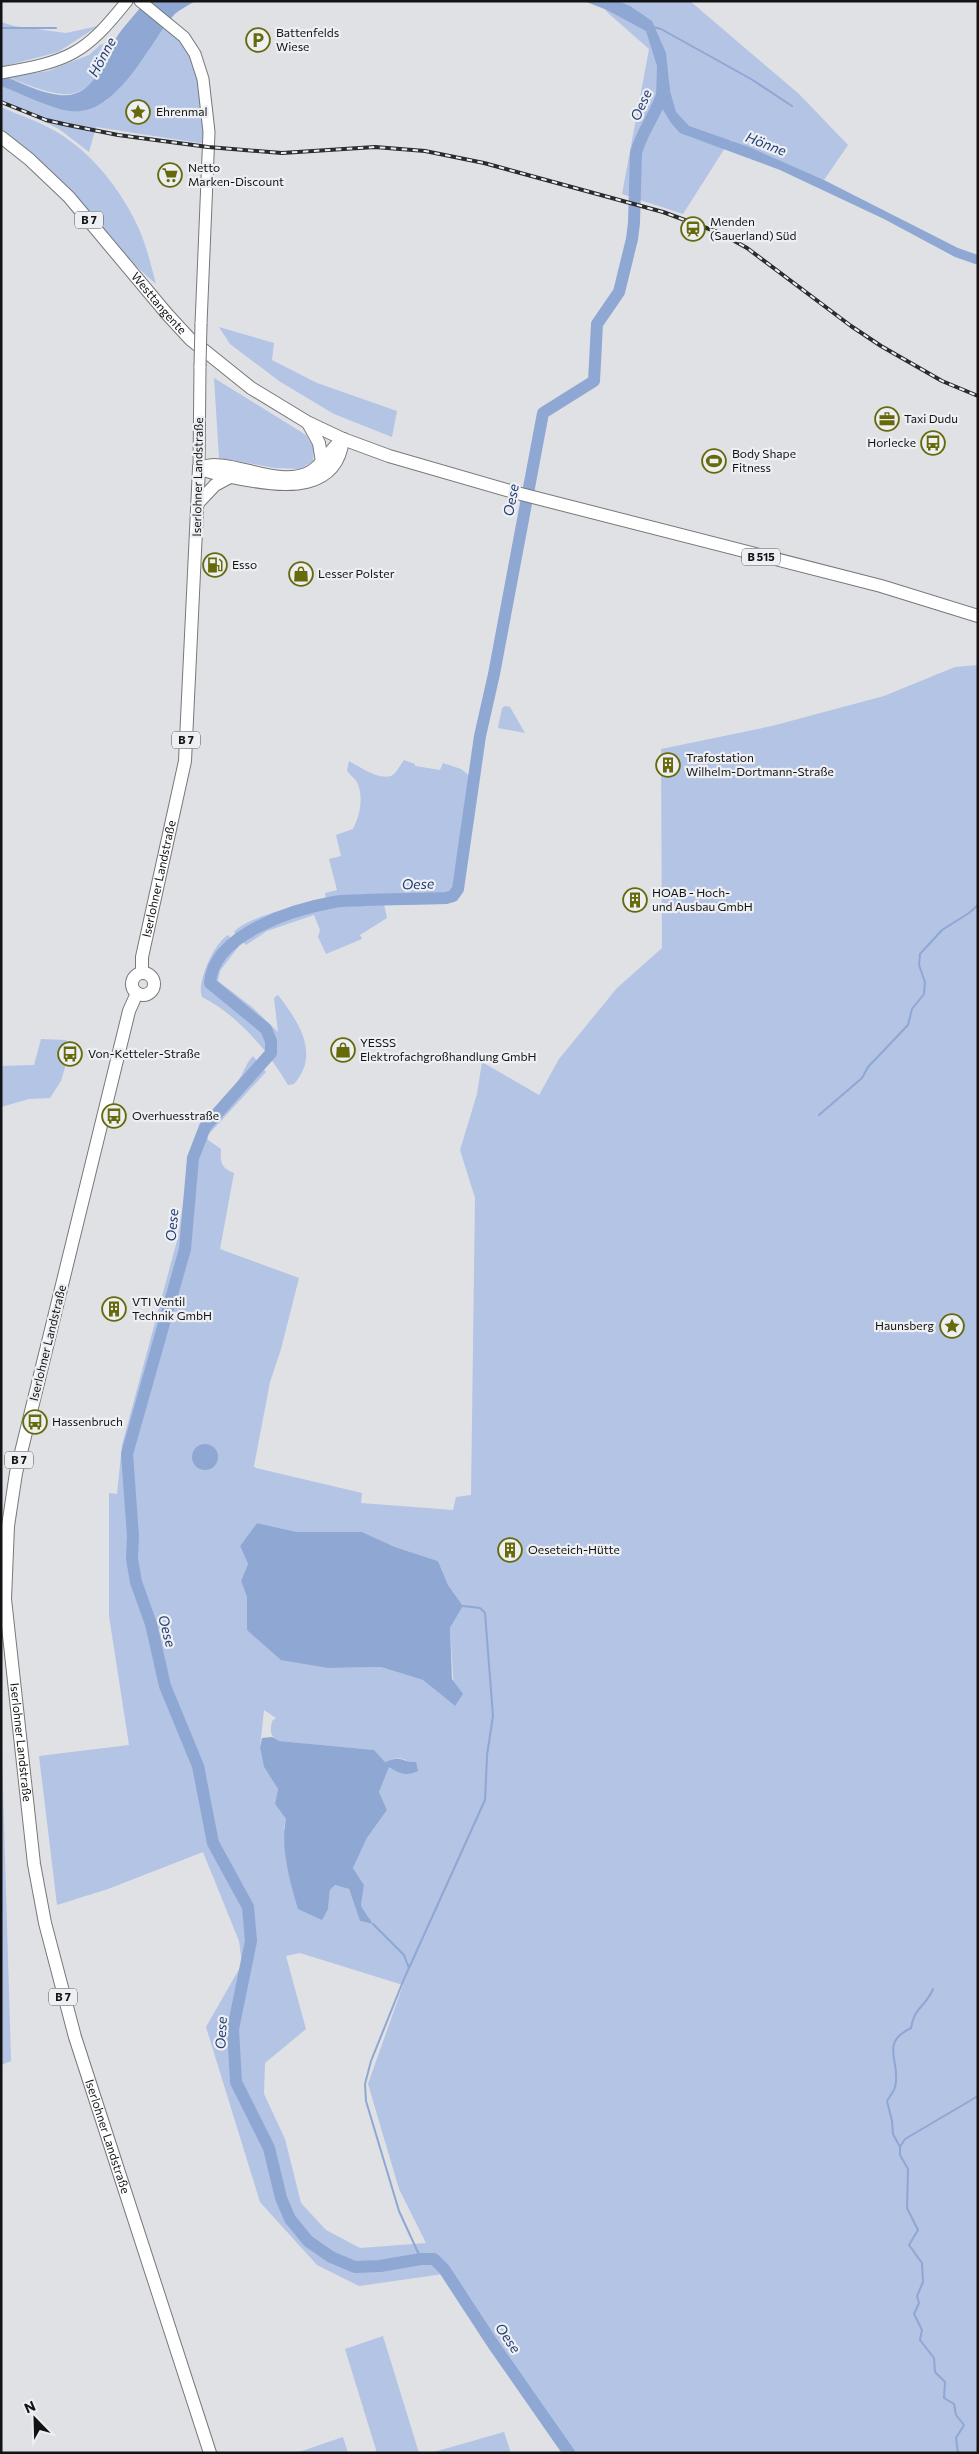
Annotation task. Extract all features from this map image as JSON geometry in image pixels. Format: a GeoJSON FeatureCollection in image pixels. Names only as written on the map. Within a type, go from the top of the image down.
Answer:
{"type":"FeatureCollection","features":[{"type":"Feature","properties":{"kind":"main road","name":"Westtangente"},"geometry":{"type":"LineString","coordinates":[[1,137],[29,159],[69,197],[190,339],[252,388],[307,422],[343,439]]}},
{"type":"Feature","properties":{"kind":"main road","name":"B 7"},"geometry":{"type":"LineString","coordinates":[[307,422],[319,443],[322,462]]}},
{"type":"Feature","properties":{"kind":"main road"},"geometry":{"type":"LineString","coordinates":[[199,468],[214,465],[275,476],[300,476],[322,462],[334,446],[343,439]]}},
{"type":"Feature","properties":{"kind":"main road"},"geometry":{"type":"LineString","coordinates":[[199,468],[214,474],[285,485],[315,480],[336,461],[341,452],[343,439]]}},
{"type":"Feature","properties":{"kind":"main road","name":"B 515"},"geometry":{"type":"LineString","coordinates":[[343,439],[388,456],[543,499],[882,586],[978,616]]}},
{"type":"Feature","properties":{"kind":"main road","name":"Iserlohner Landstraße"},"geometry":{"type":"LineString","coordinates":[[142,973],[142,957],[185,761],[199,468]]}},
{"type":"Feature","properties":{"kind":"main road"},"geometry":{"type":"LineString","coordinates":[[198,503],[215,485],[230,477]]}},
{"type":"Feature","properties":{"kind":"main road","name":"B 7"},"geometry":{"type":"LineString","coordinates":[[137,993],[133,989],[132,982],[136,976],[142,973]]}},
{"type":"Feature","properties":{"kind":"main road"},"geometry":{"type":"LineString","coordinates":[[137,993],[146,995],[154,988],[152,978],[142,973]]}},
{"type":"Feature","properties":{"kind":"main road","name":"Iserlohner Landstraße"},"geometry":{"type":"LineString","coordinates":[[137,993],[126,1020],[16,1473],[8,1526],[5,1599],[34,1864],[45,1923],[74,2037],[210,2453]]}},
{"type":"Feature","properties":{"kind":"street"},"geometry":{"type":"LineString","coordinates":[[1,73],[56,61],[83,47],[103,31],[127,1]]}},
{"type":"Feature","properties":{"kind":"street","name":"Iserlohner Landstraße"},"geometry":{"type":"LineString","coordinates":[[141,2],[184,37],[195,54],[206,92],[209,132],[201,324],[199,468]]}},
{"type":"Feature","properties":{"kind":"shaded area"},"geometry":{"type":"Polygon","coordinates":[[[146,1],[195,1],[173,16],[129,77],[102,103],[87,110],[63,110],[1,86],[1,75],[52,94],[71,95],[81,91],[95,78],[118,35],[146,1]]]}},
{"type":"Feature","properties":{"kind":"shaded area"},"geometry":{"type":"Polygon","coordinates":[[[584,1],[618,1],[630,6],[652,21],[666,53],[670,91],[676,112],[689,126],[749,147],[824,180],[958,248],[978,255],[978,265],[955,257],[884,219],[780,170],[680,133],[671,123],[656,98],[657,66],[646,31],[607,10],[584,1]]]}},
{"type":"Feature","properties":{"kind":"shaded area"},"geometry":{"type":"Polygon","coordinates":[[[598,1],[690,1],[799,94],[848,145],[824,180],[730,140],[683,214],[622,194],[649,49],[608,13],[598,1]]]}},
{"type":"Feature","properties":{"kind":"shaded area"},"geometry":{"type":"Polygon","coordinates":[[[1,22],[14,26],[66,33],[98,26],[58,52],[1,67],[1,22]]]}},
{"type":"Feature","properties":{"kind":"shaded area"},"geometry":{"type":"Polygon","coordinates":[[[166,25],[173,30],[195,62],[206,144],[96,127],[89,152],[59,129],[1,101],[1,86],[82,111],[96,106],[106,101],[119,89],[166,25]]]}},
{"type":"Feature","properties":{"kind":"shaded area"},"geometry":{"type":"Polygon","coordinates":[[[115,40],[105,63],[95,79],[85,89],[73,93],[60,94],[45,91],[7,77],[48,71],[89,55],[100,45],[115,40]]]}},
{"type":"Feature","properties":{"kind":"shaded area"},"geometry":{"type":"Polygon","coordinates":[[[1,107],[57,132],[83,151],[94,162],[115,187],[132,215],[147,250],[156,284],[127,258],[45,165],[1,131],[1,107]]]}},
{"type":"Feature","properties":{"kind":"shaded area"},"geometry":{"type":"Polygon","coordinates":[[[219,327],[274,343],[272,360],[317,383],[397,411],[392,437],[334,414],[279,381],[230,344],[219,327]]]}},
{"type":"Feature","properties":{"kind":"shaded area"},"geometry":{"type":"Polygon","coordinates":[[[214,378],[306,435],[314,448],[313,461],[301,469],[275,468],[219,458],[214,378]]]}},
{"type":"Feature","properties":{"kind":"shaded area"},"geometry":{"type":"Polygon","coordinates":[[[978,665],[978,2453],[563,2453],[443,2274],[359,2286],[317,2265],[260,2202],[206,2027],[242,1964],[239,1941],[203,1852],[108,1889],[57,1905],[39,1756],[129,1745],[109,1616],[109,1493],[117,1494],[122,1445],[178,1237],[192,1144],[202,1125],[235,1085],[251,1058],[253,1056],[266,1072],[207,1136],[208,1140],[221,1149],[221,1161],[224,1167],[234,1173],[220,1249],[299,1278],[281,1349],[270,1382],[254,1466],[362,1493],[361,1503],[453,1510],[456,1497],[471,1495],[475,1198],[460,1150],[477,1094],[482,1062],[539,1095],[559,1059],[617,988],[662,948],[661,749],[772,726],[884,696],[955,667],[978,665]],[[257,1523],[240,1546],[248,1564],[241,1581],[247,1597],[247,1630],[328,1668],[381,1667],[423,1680],[455,1706],[450,1628],[463,1606],[448,1585],[438,1561],[395,1547],[362,1532],[297,1532],[257,1523]],[[264,1710],[260,1748],[264,1767],[278,1789],[275,1804],[286,1819],[284,1828],[328,1909],[330,1890],[335,1885],[349,1889],[360,1921],[373,1924],[361,1906],[364,1885],[353,1868],[367,1838],[387,1810],[379,1792],[389,1766],[410,1763],[398,1758],[385,1762],[373,1750],[278,1741],[273,1737],[271,1730],[272,1721],[276,1718],[264,1710]],[[300,1953],[286,1956],[306,2029],[265,2063],[264,2094],[285,2139],[301,2203],[326,2230],[360,2248],[426,2243],[399,2189],[368,2084],[403,1985],[300,1953]]]}},
{"type":"Feature","properties":{"kind":"shaded area"},"geometry":{"type":"Polygon","coordinates":[[[505,706],[510,707],[525,733],[498,728],[502,708],[505,706]]]}},
{"type":"Feature","properties":{"kind":"shaded area"},"geometry":{"type":"Polygon","coordinates":[[[404,760],[415,764],[415,766],[440,770],[443,763],[461,769],[470,776],[452,891],[430,897],[371,895],[310,904],[291,909],[253,925],[236,936],[234,932],[251,921],[277,911],[326,899],[325,893],[337,890],[329,859],[341,856],[336,835],[353,829],[358,818],[360,806],[357,782],[347,770],[349,761],[369,772],[386,777],[395,773],[404,760]]]}},
{"type":"Feature","properties":{"kind":"shaded area"},"geometry":{"type":"Polygon","coordinates":[[[359,904],[384,904],[387,918],[360,935],[362,939],[326,954],[318,937],[320,930],[314,915],[267,931],[246,945],[243,942],[255,933],[298,914],[313,910],[359,904]]]}},
{"type":"Feature","properties":{"kind":"shaded area"},"geometry":{"type":"Polygon","coordinates":[[[228,935],[239,946],[220,971],[218,981],[252,1007],[278,1032],[274,998],[278,995],[293,1016],[304,1038],[306,1061],[302,1073],[294,1084],[288,1085],[271,1059],[240,1024],[202,997],[202,982],[208,963],[212,954],[228,935]]]}},
{"type":"Feature","properties":{"kind":"shaded area"},"geometry":{"type":"Polygon","coordinates":[[[41,1039],[66,1040],[71,1047],[61,1081],[50,1098],[29,1099],[1,1107],[1,1066],[34,1065],[41,1039]]]}},
{"type":"Feature","properties":{"kind":"shaded area"},"geometry":{"type":"Polygon","coordinates":[[[205,1444],[214,1448],[218,1457],[214,1466],[205,1470],[196,1466],[192,1457],[196,1448],[205,1444]]]}},
{"type":"Feature","properties":{"kind":"shaded area"},"geometry":{"type":"Polygon","coordinates":[[[257,1523],[297,1532],[362,1532],[395,1547],[438,1561],[448,1585],[463,1606],[450,1628],[452,1679],[463,1694],[455,1706],[423,1680],[381,1667],[328,1668],[281,1660],[247,1630],[247,1597],[241,1581],[248,1564],[240,1546],[257,1523]]]}},
{"type":"Feature","properties":{"kind":"shaded area"},"geometry":{"type":"Polygon","coordinates":[[[1,1722],[11,2061],[1,2065],[1,1722]]]}},
{"type":"Feature","properties":{"kind":"shaded area"},"geometry":{"type":"Polygon","coordinates":[[[272,1737],[279,1741],[374,1750],[385,1762],[399,1759],[416,1762],[418,1771],[410,1774],[399,1772],[389,1767],[379,1792],[387,1810],[367,1838],[353,1868],[364,1885],[361,1906],[373,1924],[360,1921],[349,1889],[335,1885],[330,1890],[328,1909],[322,1920],[298,1909],[285,1853],[284,1830],[286,1819],[275,1804],[278,1789],[264,1767],[260,1748],[262,1738],[272,1737]]]}},
{"type":"Feature","properties":{"kind":"shaded area"},"geometry":{"type":"Polygon","coordinates":[[[383,2336],[419,2453],[377,2453],[345,2349],[383,2336]]]}},
{"type":"Feature","properties":{"kind":"shaded area"},"geometry":{"type":"Polygon","coordinates":[[[504,2432],[511,2453],[434,2453],[434,2452],[504,2432]]]}},
{"type":"Feature","properties":{"kind":"shaded area"},"geometry":{"type":"Polygon","coordinates":[[[343,2437],[348,2453],[296,2453],[343,2437]]]}},
{"type":"Feature","properties":{"kind":"waterway"},"geometry":{"type":"LineString","coordinates":[[653,27],[661,29],[751,79],[792,106]]}},
{"type":"Feature","properties":{"kind":"waterway"},"geometry":{"type":"LineString","coordinates":[[1,28],[56,28]]}},
{"type":"Feature","properties":{"kind":"waterway","name":"Oese"},"geometry":{"type":"LineString","coordinates":[[569,2453],[493,2344],[444,2269],[434,2259],[421,2259],[380,2266],[355,2267],[331,2257],[308,2241],[290,2219],[281,2198],[269,2148],[236,2082],[233,2029],[251,1941],[248,1907],[213,1843],[198,1766],[165,1686],[151,1624],[136,1582],[132,1559],[133,1536],[127,1454],[185,1249],[193,1158],[205,1127],[271,1053],[271,1041],[266,1029],[210,983],[215,966],[225,951],[240,938],[258,927],[298,911],[317,905],[342,901],[446,898],[453,896],[458,889],[480,736],[494,674],[543,413],[594,381],[597,324],[619,292],[632,239],[636,153],[664,89]]}},
{"type":"Feature","properties":{"kind":"waterway"},"geometry":{"type":"LineString","coordinates":[[819,1115],[862,1078],[868,1067],[908,1025],[912,1009],[924,994],[925,982],[919,965],[920,954],[942,930],[978,905]]}},
{"type":"Feature","properties":{"kind":"waterway"},"geometry":{"type":"LineString","coordinates":[[463,1606],[480,1608],[485,1613],[493,1716],[487,1755]]}},
{"type":"Feature","properties":{"kind":"waterway"},"geometry":{"type":"LineString","coordinates":[[421,2259],[399,2211],[366,2101],[365,2084],[371,2061],[404,1979],[485,1800],[487,1757]]}},
{"type":"Feature","properties":{"kind":"waterway"},"geometry":{"type":"LineString","coordinates":[[373,1924],[404,1955],[409,1968]]}},
{"type":"Feature","properties":{"kind":"waterway"},"geometry":{"type":"LineString","coordinates":[[933,1989],[927,2000],[917,2011],[911,2028],[901,2034],[893,2047],[896,2078],[894,2089],[887,2101],[893,2134],[900,2147],[900,2155],[908,2169],[907,2208],[918,2230],[909,2245],[922,2263],[923,2282],[917,2296],[919,2303],[914,2314],[922,2330],[920,2340],[934,2358],[935,2372],[945,2382],[944,2398],[954,2404],[956,2415],[964,2425],[956,2438],[958,2453]]}},
{"type":"Feature","properties":{"kind":"waterway"},"geometry":{"type":"LineString","coordinates":[[900,2147],[905,2139],[978,2096]]}},
{"type":"Feature","properties":{"kind":"railway"},"geometry":{"type":"LineString","coordinates":[[1,102],[46,120],[68,125],[118,135],[208,147],[282,153],[375,147],[425,151],[484,163],[663,212],[720,233],[747,248],[851,326],[881,346],[942,381],[978,396]]}},
{"type":"Feature","properties":{"kind":"place","name":"Battenfelds Wiese"},"geometry":{"type":"Point","coordinates":[258,40]}},
{"type":"Feature","properties":{"kind":"place","name":"Ehrenmal"},"geometry":{"type":"Point","coordinates":[138,112]}},
{"type":"Feature","properties":{"kind":"place","name":"Netto Marken-Discount"},"geometry":{"type":"Point","coordinates":[170,175]}},
{"type":"Feature","properties":{"kind":"place","name":"Menden (Sauerland) Süd"},"geometry":{"type":"Point","coordinates":[693,229]}},
{"type":"Feature","properties":{"kind":"place","name":"Taxi Dudu"},"geometry":{"type":"Point","coordinates":[887,419]}},
{"type":"Feature","properties":{"kind":"place","name":"Horlecke"},"geometry":{"type":"Point","coordinates":[933,443]}},
{"type":"Feature","properties":{"kind":"place","name":"Body Shape Fitness"},"geometry":{"type":"Point","coordinates":[714,461]}},
{"type":"Feature","properties":{"kind":"place","name":"Esso"},"geometry":{"type":"Point","coordinates":[215,565]}},
{"type":"Feature","properties":{"kind":"place","name":"Lesser Polster"},"geometry":{"type":"Point","coordinates":[301,574]}},
{"type":"Feature","properties":{"kind":"place","name":"Trafostation Wilhelm-Dortmann-Straße"},"geometry":{"type":"Point","coordinates":[668,765]}},
{"type":"Feature","properties":{"kind":"place","name":"HOAB - Hoch- und Ausbau GmbH"},"geometry":{"type":"Point","coordinates":[635,900]}},
{"type":"Feature","properties":{"kind":"place","name":"YESSS Elektrofachgroßhandlung GmbH"},"geometry":{"type":"Point","coordinates":[343,1050]}},
{"type":"Feature","properties":{"kind":"place","name":"Von-Ketteler-Straße"},"geometry":{"type":"Point","coordinates":[70,1054]}},
{"type":"Feature","properties":{"kind":"place","name":"Overhuesstraße"},"geometry":{"type":"Point","coordinates":[114,1116]}},
{"type":"Feature","properties":{"kind":"place","name":"VTI Ventil Technik GmbH"},"geometry":{"type":"Point","coordinates":[114,1309]}},
{"type":"Feature","properties":{"kind":"place","name":"Haunsberg"},"geometry":{"type":"Point","coordinates":[952,1326]}},
{"type":"Feature","properties":{"kind":"place","name":"Hassenbruch"},"geometry":{"type":"Point","coordinates":[35,1422]}},
{"type":"Feature","properties":{"kind":"place","name":"Oeseteich-Hütte"},"geometry":{"type":"Point","coordinates":[510,1550]}},
{"type":"Feature","properties":{"kind":"water label","name":"Hönne"},"geometry":{"type":"Point","coordinates":[102,57]}},
{"type":"Feature","properties":{"kind":"water label","name":"Hönne"},"geometry":{"type":"Point","coordinates":[766,144]}}]}
